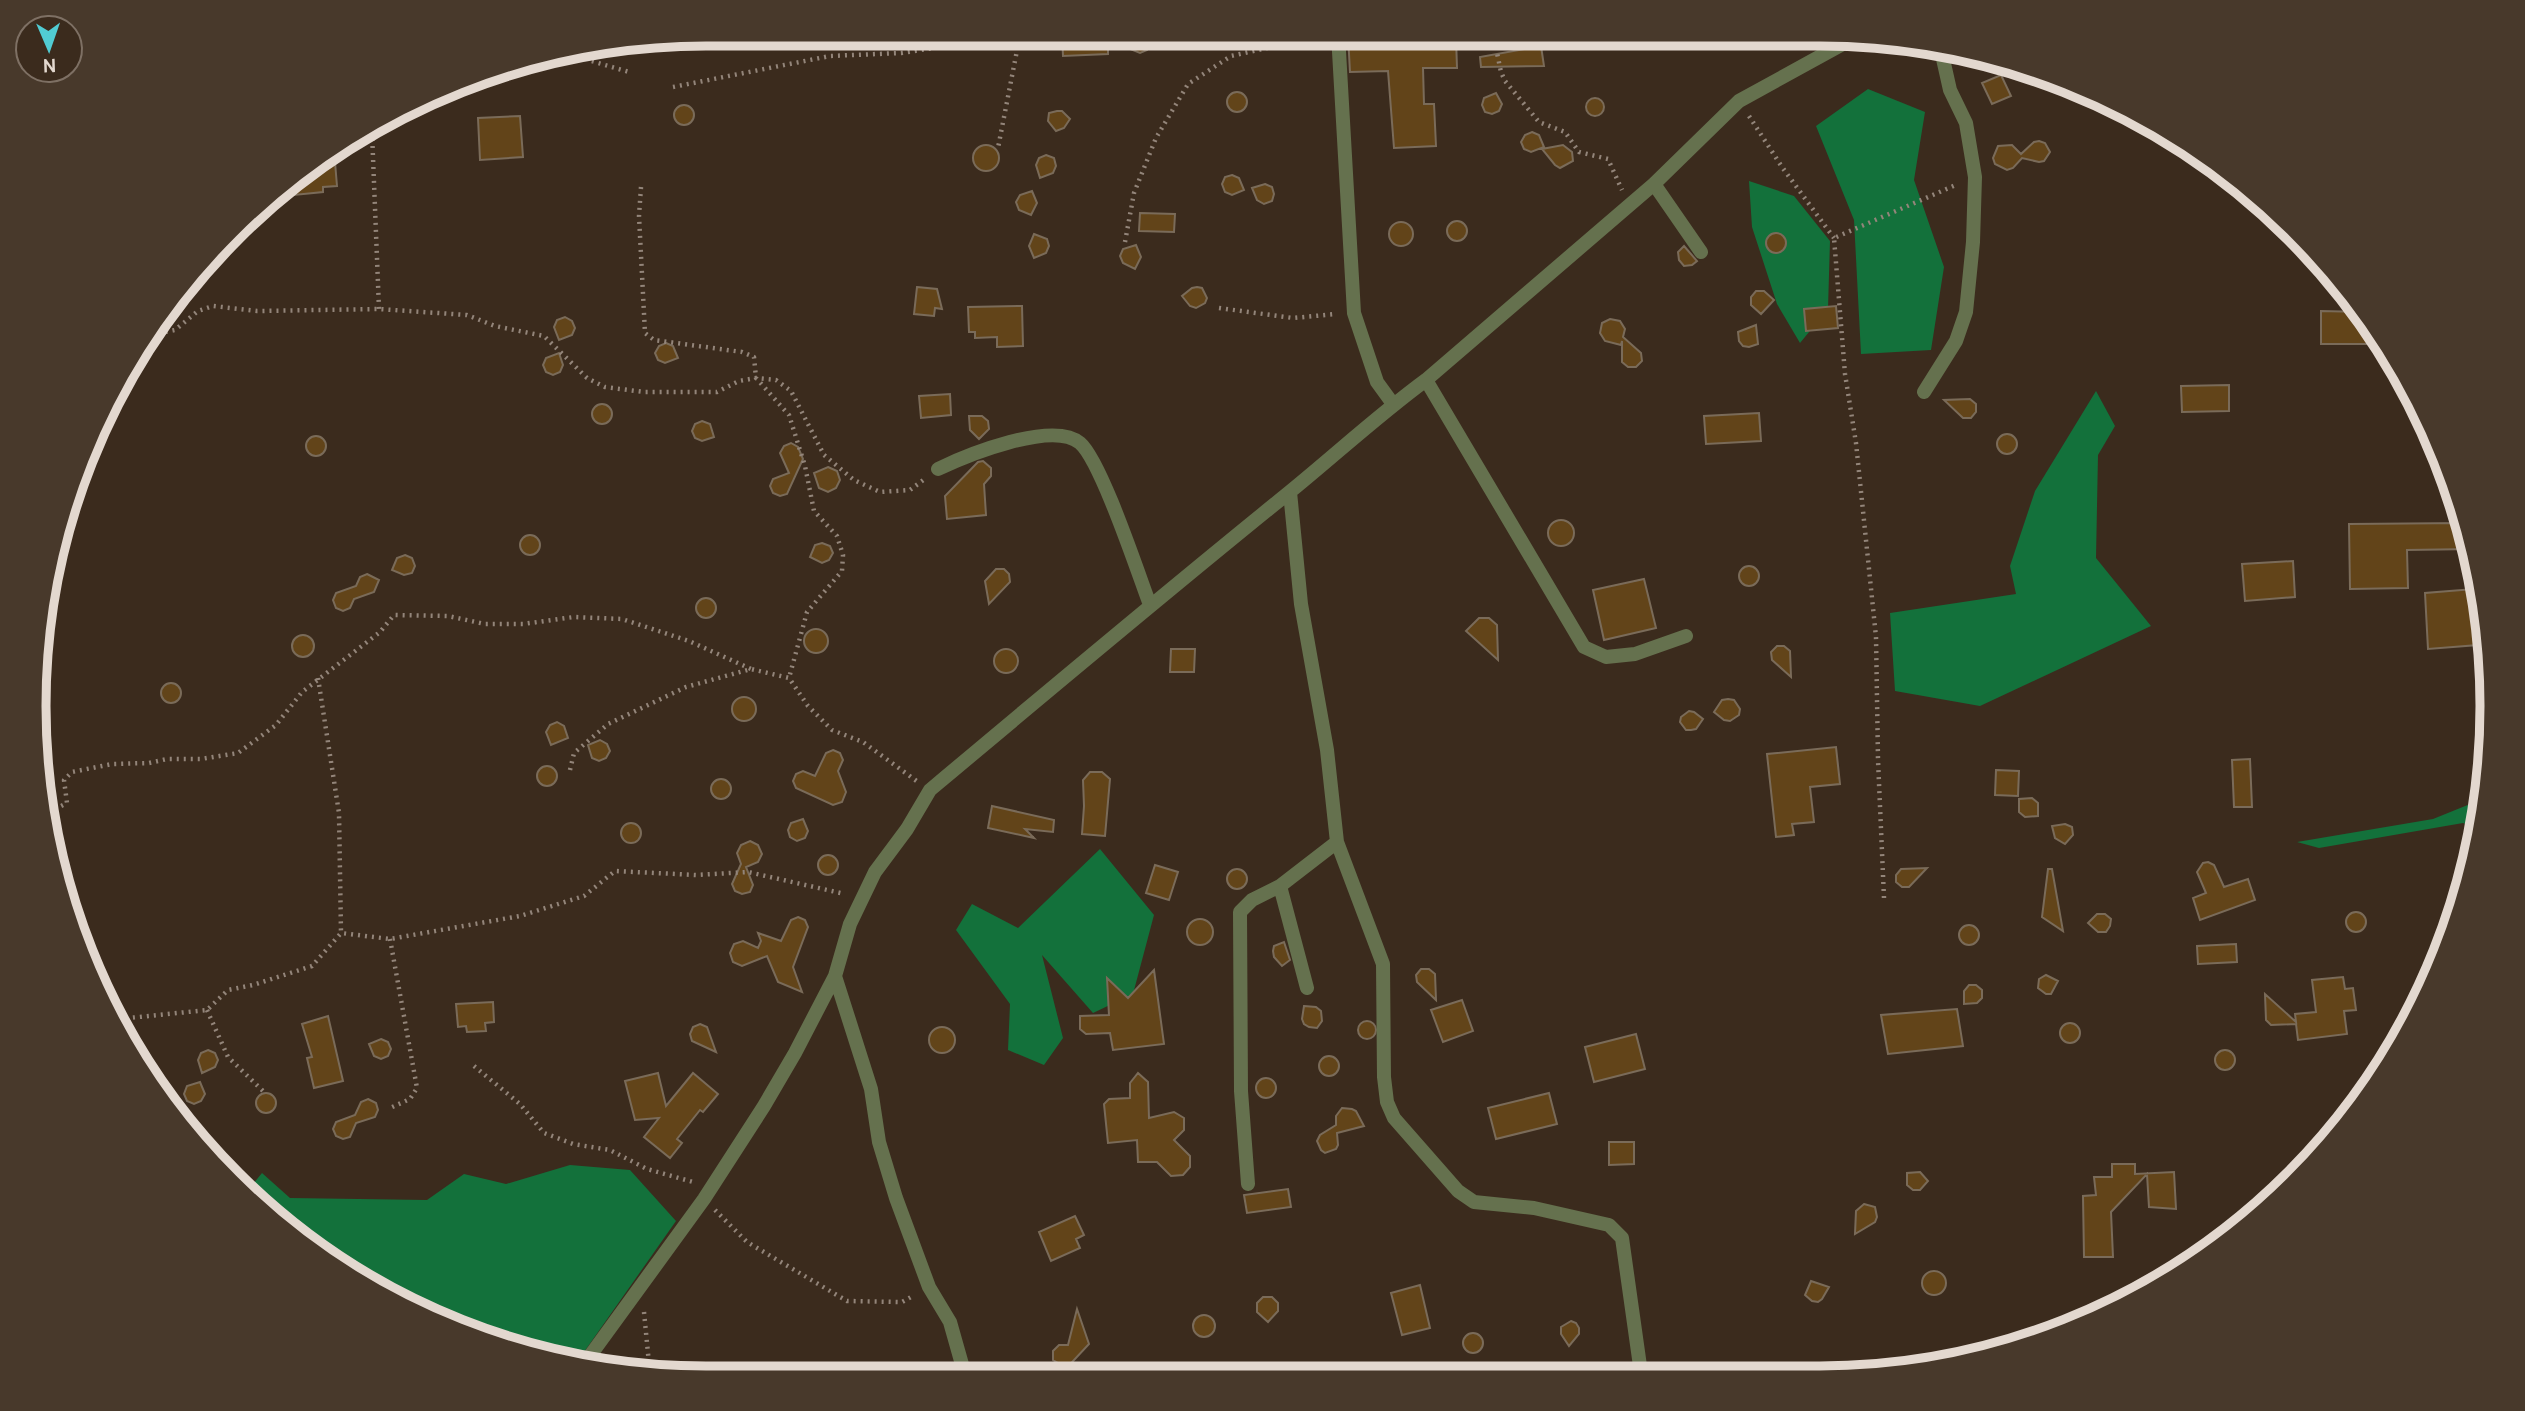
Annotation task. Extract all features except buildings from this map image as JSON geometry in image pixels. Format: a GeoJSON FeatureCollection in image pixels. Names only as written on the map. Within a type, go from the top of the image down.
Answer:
{"type":"FeatureCollection","features":[{"type":"Feature","properties":{"kind":"street"},"geometry":{"type":"LineString","coordinates":[[1339,46],[1354,313],[1377,382],[1393,404]]}},
{"type":"Feature","properties":{"kind":"street"},"geometry":{"type":"LineString","coordinates":[[590,1355],[708,1193],[795,1053],[835,976],[850,924],[875,872],[907,829],[930,790],[1393,404],[1426,380],[1654,184],[1738,101],[1838,46]]}},
{"type":"Feature","properties":{"kind":"street"},"geometry":{"type":"LineString","coordinates":[[1924,392],[1956,341],[1966,312],[1973,242],[1975,177],[1966,123],[1950,90],[1943,57]]}},
{"type":"Feature","properties":{"kind":"street"},"geometry":{"type":"LineString","coordinates":[[1654,184],[1701,252]]}},
{"type":"Feature","properties":{"kind":"street"},"geometry":{"type":"LineString","coordinates":[[1426,380],[1584,647],[1606,657],[1635,654],[1686,636]]}},
{"type":"Feature","properties":{"kind":"street"},"geometry":{"type":"LineString","coordinates":[[938,469],[961,458],[1021,438],[1067,436],[1081,444],[1099,473],[1150,605]]}},
{"type":"Feature","properties":{"kind":"street"},"geometry":{"type":"LineString","coordinates":[[1290,492],[1301,604],[1327,750],[1337,842],[1383,964],[1384,1077],[1387,1102],[1394,1118],[1458,1191],[1474,1202],[1534,1208],[1609,1225],[1622,1238],[1640,1366]]}},
{"type":"Feature","properties":{"kind":"street"},"geometry":{"type":"LineString","coordinates":[[1248,1184],[1241,1091],[1240,912],[1252,900],[1280,886],[1337,842]]}},
{"type":"Feature","properties":{"kind":"street"},"geometry":{"type":"LineString","coordinates":[[1280,886],[1307,988]]}},
{"type":"Feature","properties":{"kind":"street"},"geometry":{"type":"LineString","coordinates":[[835,976],[871,1089],[879,1142],[896,1198],[929,1287],[950,1322],[962,1366]]}},
{"type":"Feature","properties":{"kind":"path"},"geometry":{"type":"LineString","coordinates":[[673,87],[830,56],[901,53],[945,46]]}},
{"type":"Feature","properties":{"kind":"path"},"geometry":{"type":"LineString","coordinates":[[998,148],[1018,46]]}},
{"type":"Feature","properties":{"kind":"path"},"geometry":{"type":"LineString","coordinates":[[1125,242],[1134,193],[1156,138],[1188,84],[1231,56],[1277,46]]}},
{"type":"Feature","properties":{"kind":"path"},"geometry":{"type":"LineString","coordinates":[[1496,46],[1505,81],[1539,122],[1565,132],[1579,152],[1608,159],[1628,204]]}},
{"type":"Feature","properties":{"kind":"path"},"geometry":{"type":"LineString","coordinates":[[584,57],[629,72]]}},
{"type":"Feature","properties":{"kind":"path"},"geometry":{"type":"LineString","coordinates":[[1738,101],[1834,238],[1845,374],[1856,443],[1876,637],[1884,898]]}},
{"type":"Feature","properties":{"kind":"path"},"geometry":{"type":"LineString","coordinates":[[372,136],[379,309]]}},
{"type":"Feature","properties":{"kind":"path"},"geometry":{"type":"LineString","coordinates":[[1834,238],[1975,177]]}},
{"type":"Feature","properties":{"kind":"path"},"geometry":{"type":"LineString","coordinates":[[641,187],[639,216],[645,333],[654,340],[742,352],[754,357],[756,378],[789,415],[805,466],[814,511],[837,536],[844,555],[842,571],[807,612],[789,678]]}},
{"type":"Feature","properties":{"kind":"path"},"geometry":{"type":"LineString","coordinates":[[162,333],[175,330],[198,311],[213,306],[257,311],[379,309],[467,315],[495,326],[544,336],[587,378],[605,387],[644,391],[718,392],[739,381],[756,378],[776,380],[791,391],[824,455],[854,480],[880,492],[910,490],[938,469]]}},
{"type":"Feature","properties":{"kind":"path"},"geometry":{"type":"LineString","coordinates":[[1219,308],[1293,318],[1354,313]]}},
{"type":"Feature","properties":{"kind":"path"},"geometry":{"type":"LineString","coordinates":[[54,809],[67,803],[64,780],[72,772],[112,764],[238,754],[276,725],[302,692],[380,632],[394,615],[448,616],[485,624],[523,624],[574,617],[622,618],[689,641],[751,669],[789,678],[808,706],[832,730],[863,743],[930,790]]}},
{"type":"Feature","properties":{"kind":"path"},"geometry":{"type":"LineString","coordinates":[[570,770],[574,752],[608,724],[686,687],[751,669]]}},
{"type":"Feature","properties":{"kind":"path"},"geometry":{"type":"LineString","coordinates":[[125,1018],[207,1010],[228,990],[312,966],[341,933],[339,813],[318,678]]}},
{"type":"Feature","properties":{"kind":"path"},"geometry":{"type":"LineString","coordinates":[[341,933],[390,939],[520,916],[584,896],[615,871],[696,875],[748,872],[863,898]]}},
{"type":"Feature","properties":{"kind":"path"},"geometry":{"type":"LineString","coordinates":[[390,939],[417,1088],[410,1099],[390,1108]]}},
{"type":"Feature","properties":{"kind":"path"},"geometry":{"type":"LineString","coordinates":[[207,1010],[229,1057],[265,1093]]}},
{"type":"Feature","properties":{"kind":"path"},"geometry":{"type":"LineString","coordinates":[[474,1066],[520,1104],[544,1133],[573,1144],[610,1150],[648,1169],[708,1193],[747,1242],[847,1301],[902,1302],[929,1287]]}},
{"type":"Feature","properties":{"kind":"path"},"geometry":{"type":"LineString","coordinates":[[641,1283],[649,1363]]}},
{"type":"Feature","properties":{"kind":"green space"},"geometry":{"type":"Polygon","coordinates":[[[1868,89],[1925,112],[1914,180],[1944,267],[1931,350],[1861,354],[1854,220],[1816,126],[1868,89]]]}},
{"type":"Feature","properties":{"kind":"green space"},"geometry":{"type":"Polygon","coordinates":[[[1749,181],[1794,196],[1830,241],[1828,309],[1800,343],[1777,304],[1752,227],[1749,181]]]}},
{"type":"Feature","properties":{"kind":"green space"},"geometry":{"type":"Polygon","coordinates":[[[2096,391],[2115,426],[2098,455],[2096,558],[2151,626],[1980,706],[1895,691],[1890,613],[2016,594],[2010,566],[2035,491],[2096,391]]]}},
{"type":"Feature","properties":{"kind":"green space"},"geometry":{"type":"Polygon","coordinates":[[[2472,803],[2468,825],[2463,823],[2319,848],[2297,842],[2433,819],[2472,803]]]}},
{"type":"Feature","properties":{"kind":"green space"},"geometry":{"type":"Polygon","coordinates":[[[1100,849],[1154,915],[1133,994],[1093,1013],[1042,955],[1063,1038],[1044,1065],[1008,1050],[1010,1004],[956,930],[972,904],[1018,928],[1100,849]]]}},
{"type":"Feature","properties":{"kind":"green space"},"geometry":{"type":"Polygon","coordinates":[[[570,1165],[630,1170],[676,1221],[583,1354],[493,1330],[414,1297],[339,1254],[270,1202],[252,1185],[262,1173],[290,1198],[427,1200],[464,1174],[506,1184],[570,1165]]]}}]}
